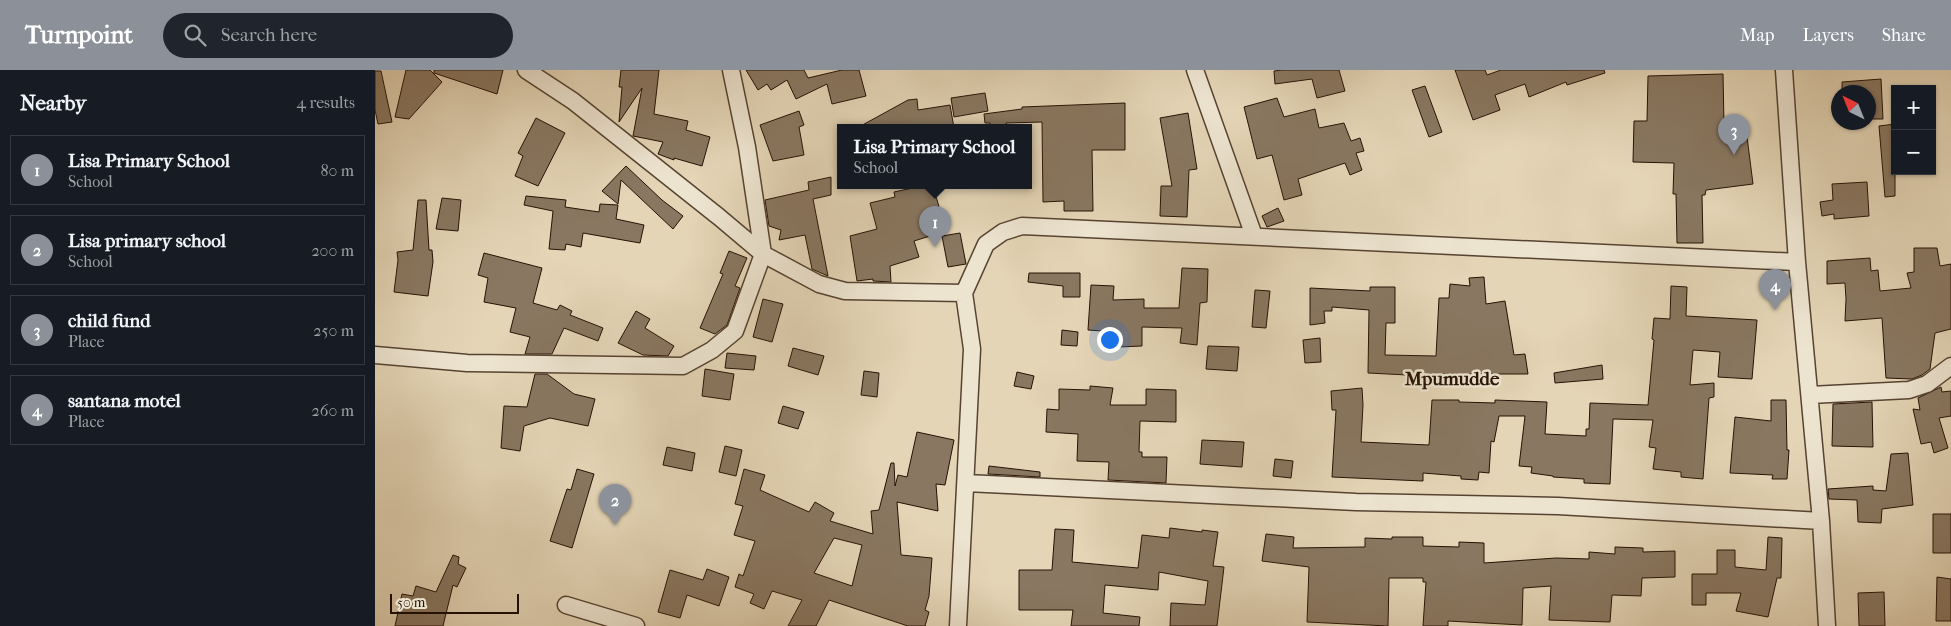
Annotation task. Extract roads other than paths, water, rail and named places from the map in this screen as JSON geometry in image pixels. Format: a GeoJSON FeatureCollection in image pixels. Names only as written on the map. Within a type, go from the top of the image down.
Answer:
{"type":"FeatureCollection","features":[{"type":"Feature","properties":{"kind":"street"},"geometry":{"type":"LineString","coordinates":[[526,70],[573,101],[763,254],[819,284],[845,291],[964,293]]}},
{"type":"Feature","properties":{"kind":"street"},"geometry":{"type":"LineString","coordinates":[[375,355],[467,363],[683,366],[712,350],[735,331],[763,254],[747,147],[731,70]]}},
{"type":"Feature","properties":{"kind":"street"},"geometry":{"type":"LineString","coordinates":[[1195,70],[1254,236]]}},
{"type":"Feature","properties":{"kind":"street"},"geometry":{"type":"LineString","coordinates":[[1784,70],[1797,262],[1821,521],[1827,626]]}},
{"type":"Feature","properties":{"kind":"street"},"geometry":{"type":"LineString","coordinates":[[958,626],[972,349],[964,293],[986,244],[1003,232],[1023,226],[1797,262]]}},
{"type":"Feature","properties":{"kind":"street"},"geometry":{"type":"LineString","coordinates":[[1809,395],[1909,390],[1927,384],[1951,366]]}},
{"type":"Feature","properties":{"kind":"street"},"geometry":{"type":"LineString","coordinates":[[965,483],[1356,502],[1558,506],[1821,521]]}},
{"type":"Feature","properties":{"kind":"street"},"geometry":{"type":"LineString","coordinates":[[566,605],[636,626]]}},
{"type":"Feature","properties":{"kind":"place","name":"child fund"},"geometry":{"type":"Point","coordinates":[1734,155]}},
{"type":"Feature","properties":{"kind":"place","name":"Lisa Primary School"},"geometry":{"type":"Point","coordinates":[935,247]}},
{"type":"Feature","properties":{"kind":"place","name":"santana motel"},"geometry":{"type":"Point","coordinates":[1775,310]}},
{"type":"Feature","properties":{"kind":"place","name":"Lisa primary school"},"geometry":{"type":"Point","coordinates":[615,525]}},
{"type":"Feature","properties":{"kind":"district","name":"Mpumudde"},"geometry":{"type":"Point","coordinates":[1452,378]}}]}
